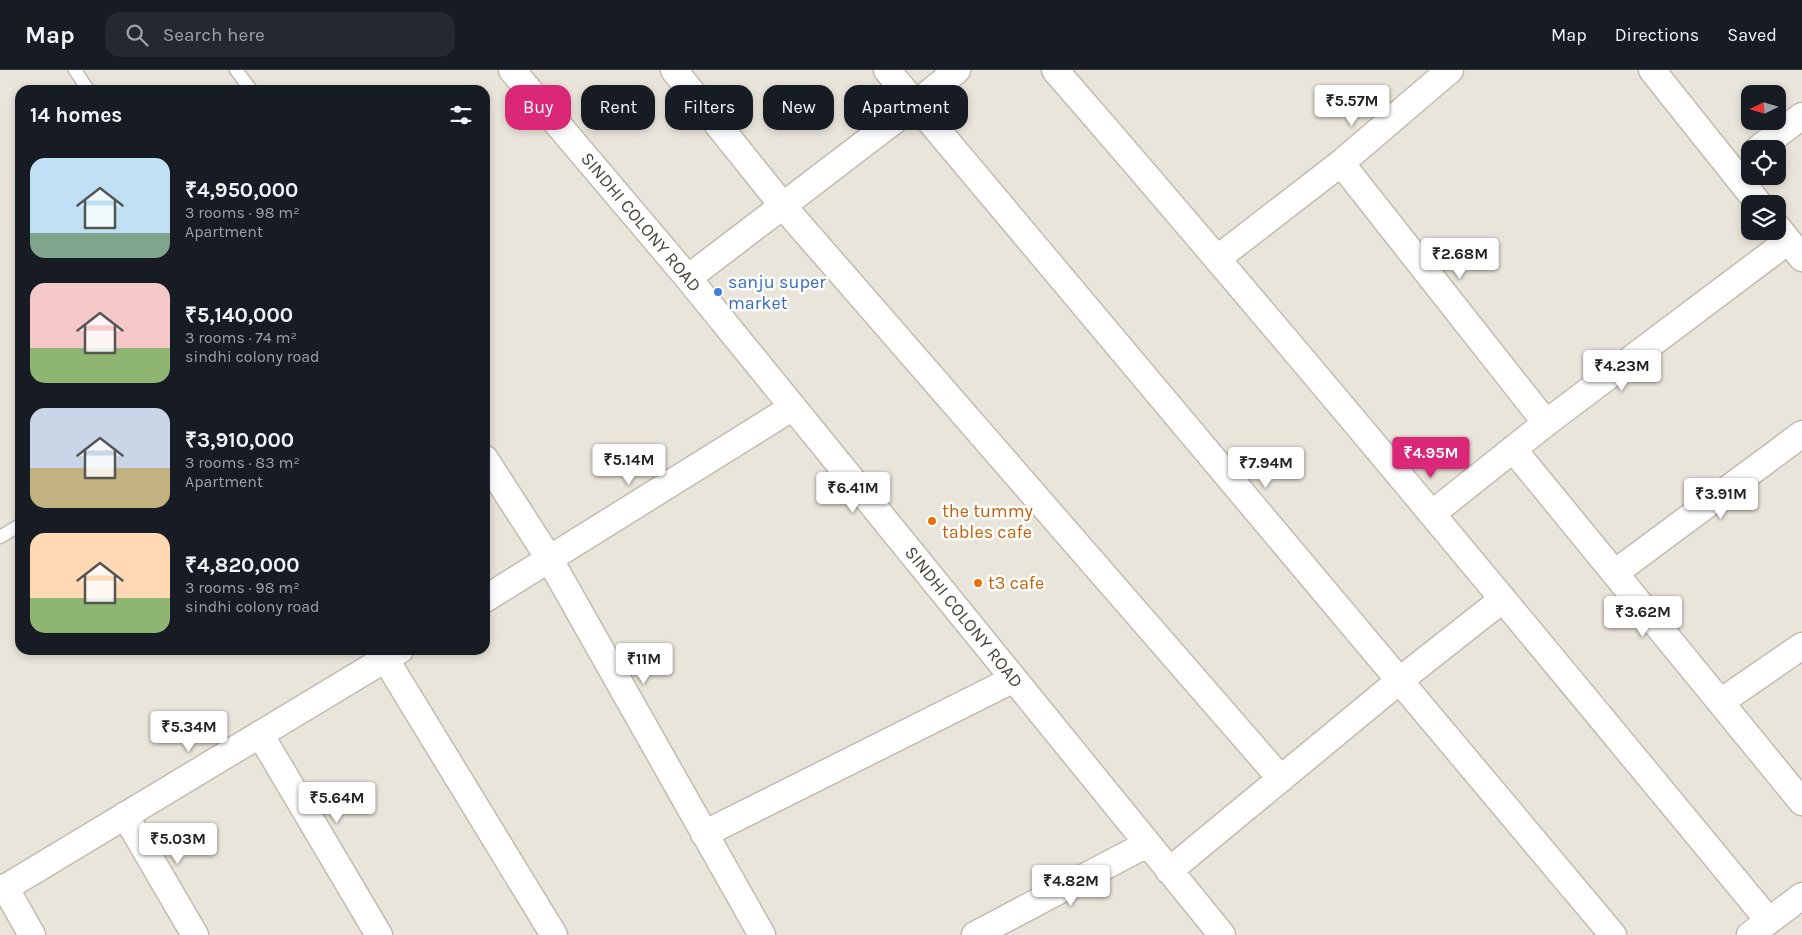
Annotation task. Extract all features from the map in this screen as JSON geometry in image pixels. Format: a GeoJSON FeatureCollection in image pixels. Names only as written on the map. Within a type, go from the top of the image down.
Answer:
{"type":"FeatureCollection","features":[{"type":"Feature","properties":{"kind":"street","name":"SINDHI COLONY ROAD"},"geometry":{"type":"LineString","coordinates":[[512,70],[688,278],[1222,935]]}},
{"type":"Feature","properties":{"kind":"street"},"geometry":{"type":"LineString","coordinates":[[674,70],[783,206],[1281,779]]}},
{"type":"Feature","properties":{"kind":"street"},"geometry":{"type":"LineString","coordinates":[[887,70],[900,85]]}},
{"type":"Feature","properties":{"kind":"street"},"geometry":{"type":"LineString","coordinates":[[939,85],[957,70]]}},
{"type":"Feature","properties":{"kind":"street"},"geometry":{"type":"LineString","coordinates":[[1055,70],[1218,258],[1433,513],[1503,599],[1760,928],[1802,896]]}},
{"type":"Feature","properties":{"kind":"street"},"geometry":{"type":"LineString","coordinates":[[1218,258],[1341,163],[1450,70]]}},
{"type":"Feature","properties":{"kind":"street"},"geometry":{"type":"LineString","coordinates":[[1656,71],[1741,162]]}},
{"type":"Feature","properties":{"kind":"street"},"geometry":{"type":"LineString","coordinates":[[1770,140],[1802,116]]}},
{"type":"Feature","properties":{"kind":"street"},"geometry":{"type":"LineString","coordinates":[[688,278],[882,130]]}},
{"type":"Feature","properties":{"kind":"street"},"geometry":{"type":"LineString","coordinates":[[938,130],[1613,935]]}},
{"type":"Feature","properties":{"kind":"street"},"geometry":{"type":"LineString","coordinates":[[1341,163],[1546,423]]}},
{"type":"Feature","properties":{"kind":"street"},"geometry":{"type":"LineString","coordinates":[[1433,513],[1546,423],[1789,242]]}},
{"type":"Feature","properties":{"kind":"street"},"geometry":{"type":"LineString","coordinates":[[490,596],[793,407]]}},
{"type":"Feature","properties":{"kind":"street"},"geometry":{"type":"LineString","coordinates":[[1616,572],[1802,434]]}},
{"type":"Feature","properties":{"kind":"street"},"geometry":{"type":"LineString","coordinates":[[1513,449],[1722,701],[1802,802]]}},
{"type":"Feature","properties":{"kind":"street"},"geometry":{"type":"LineString","coordinates":[[490,467],[550,560],[704,834],[756,933]]}},
{"type":"Feature","properties":{"kind":"street"},"geometry":{"type":"LineString","coordinates":[[1169,871],[1503,599]]}},
{"type":"Feature","properties":{"kind":"street"},"geometry":{"type":"LineString","coordinates":[[1722,701],[1802,646]]}},
{"type":"Feature","properties":{"kind":"street"},"geometry":{"type":"LineString","coordinates":[[32,935],[3,889],[260,734],[385,655]]}},
{"type":"Feature","properties":{"kind":"street"},"geometry":{"type":"LineString","coordinates":[[389,655],[554,935]]}},
{"type":"Feature","properties":{"kind":"street"},"geometry":{"type":"LineString","coordinates":[[704,834],[1014,679]]}},
{"type":"Feature","properties":{"kind":"street"},"geometry":{"type":"LineString","coordinates":[[260,734],[379,935]]}},
{"type":"Feature","properties":{"kind":"street"},"geometry":{"type":"LineString","coordinates":[[125,815],[195,935]]}},
{"type":"Feature","properties":{"kind":"street"},"geometry":{"type":"LineString","coordinates":[[975,935],[1147,844]]}},
{"type":"Feature","properties":{"kind":"lane"},"geometry":{"type":"LineString","coordinates":[[75,70],[85,85]]}},
{"type":"Feature","properties":{"kind":"lane"},"geometry":{"type":"LineString","coordinates":[[236,70],[247,85]]}},
{"type":"Feature","properties":{"kind":"lane"},"geometry":{"type":"LineString","coordinates":[[0,537],[15,528]]}},
{"type":"Feature","properties":{"kind":"shaded area"},"geometry":{"type":"Polygon","coordinates":[[[0,70],[1802,70],[1802,935],[0,935],[0,70]]]}},
{"type":"Feature","properties":{"kind":"place","name":"sanju super market"},"geometry":{"type":"Point","coordinates":[718,292]}},
{"type":"Feature","properties":{"kind":"place","name":"the tummy tables cafe"},"geometry":{"type":"Point","coordinates":[932,521]}},
{"type":"Feature","properties":{"kind":"place","name":"t3 cafe"},"geometry":{"type":"Point","coordinates":[978,583]}}]}
